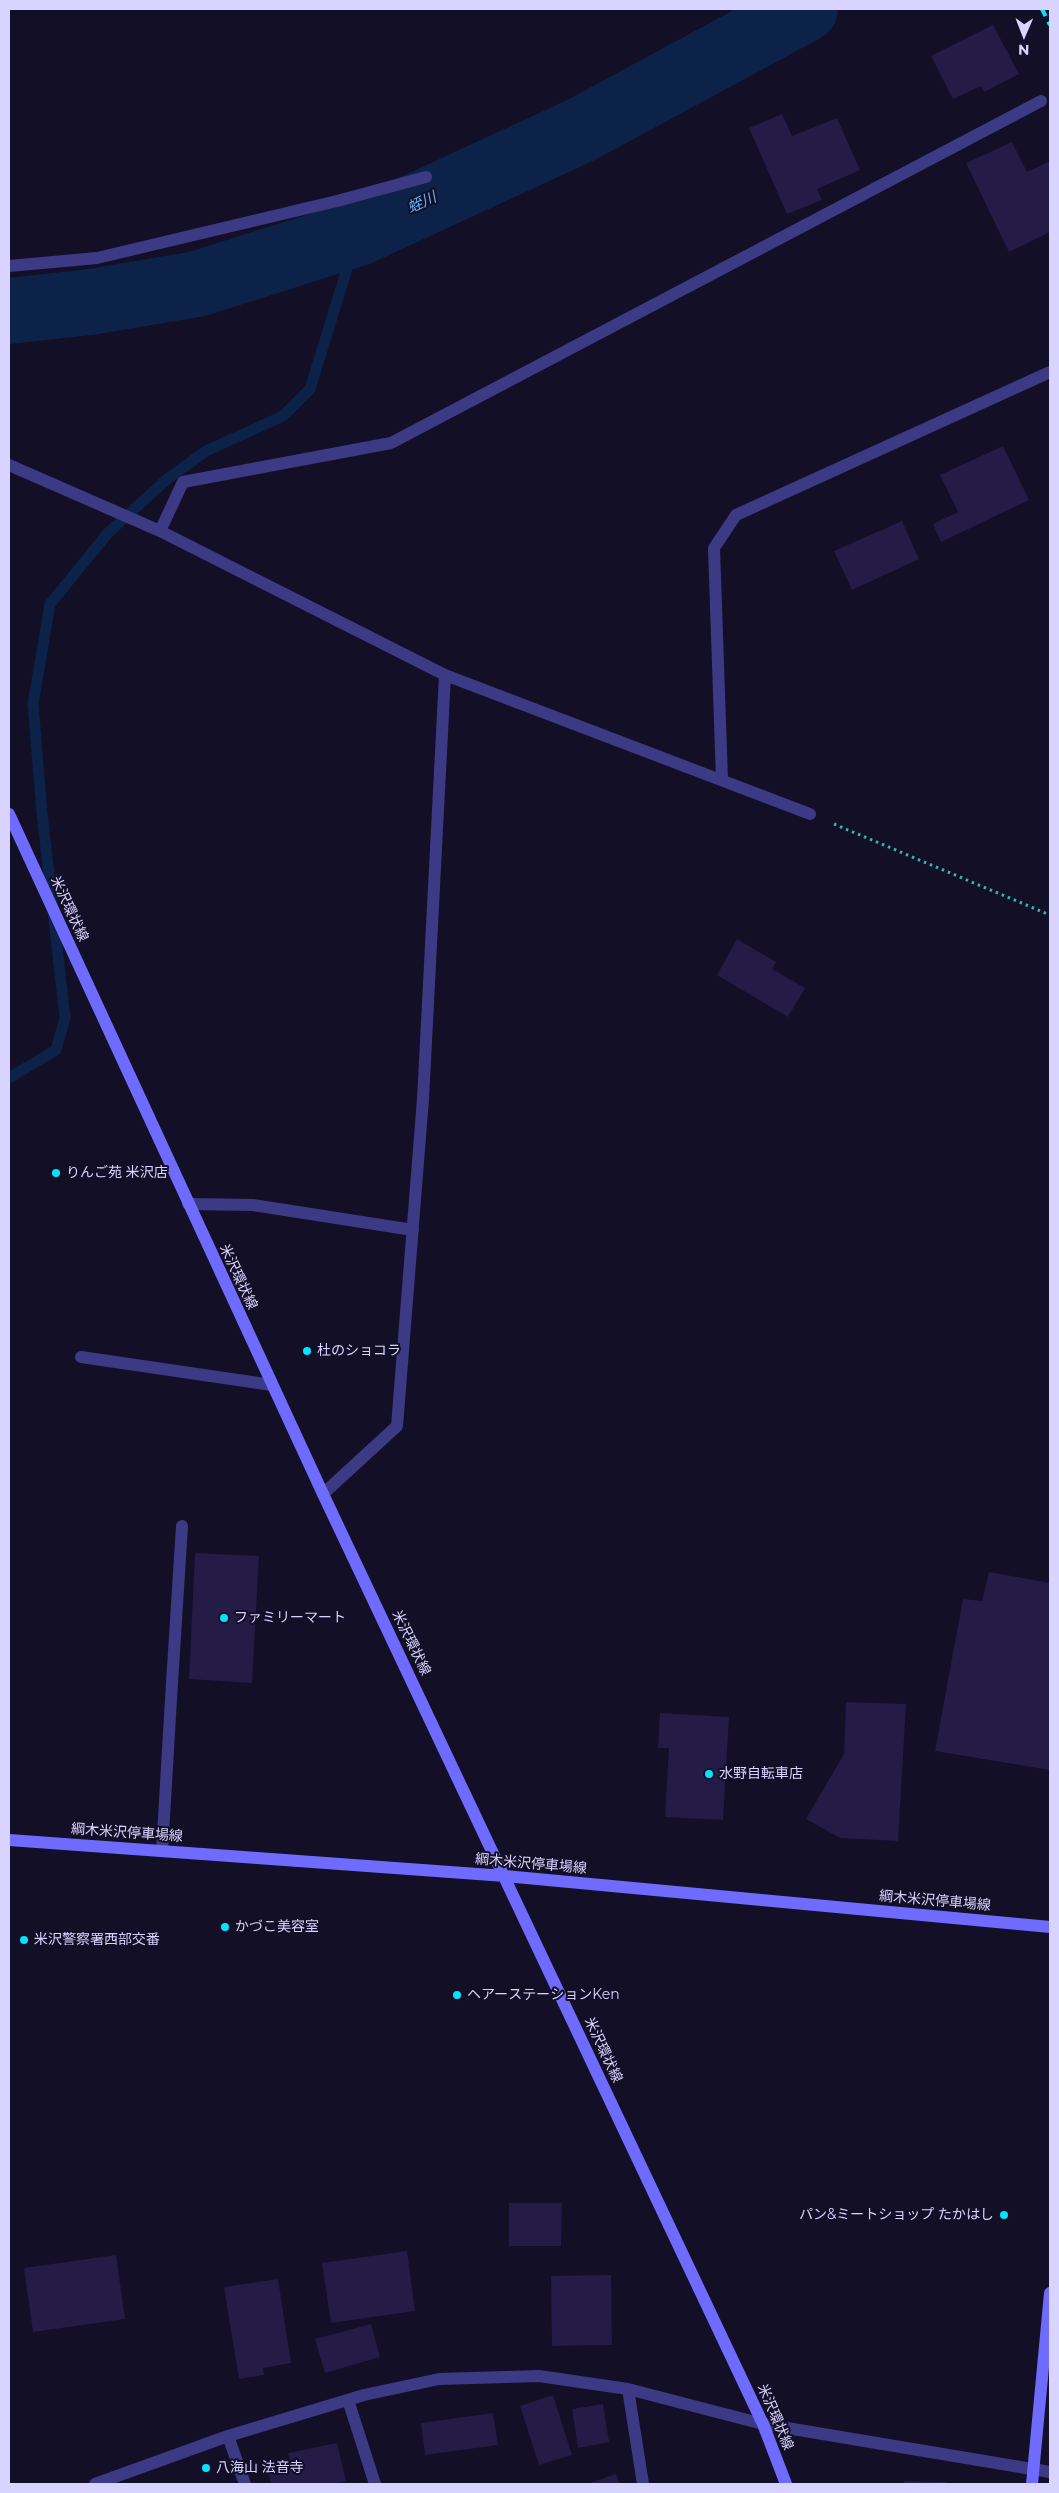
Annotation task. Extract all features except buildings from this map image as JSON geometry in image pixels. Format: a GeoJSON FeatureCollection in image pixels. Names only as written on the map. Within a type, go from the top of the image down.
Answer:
{"type":"FeatureCollection","features":[{"type":"Feature","properties":{"kind":"main road","name":"米沢環状線"},"geometry":{"type":"LineString","coordinates":[[9,814],[323,1494],[763,2424],[786,2484]]}},
{"type":"Feature","properties":{"kind":"main road","name":"綱木米沢停車場線"},"geometry":{"type":"LineString","coordinates":[[9,1840],[505,1876],[1050,1926]]}},
{"type":"Feature","properties":{"kind":"main road"},"geometry":{"type":"LineString","coordinates":[[1032,2484],[1050,2293]]}},
{"type":"Feature","properties":{"kind":"street"},"geometry":{"type":"LineString","coordinates":[[160,531],[183,482],[391,443],[1041,101]]}},
{"type":"Feature","properties":{"kind":"street"},"geometry":{"type":"LineString","coordinates":[[9,266],[97,258],[337,201],[426,177]]}},
{"type":"Feature","properties":{"kind":"street"},"geometry":{"type":"LineString","coordinates":[[722,780],[714,548],[736,515],[1050,372]]}},
{"type":"Feature","properties":{"kind":"street"},"geometry":{"type":"LineString","coordinates":[[9,465],[148,525],[445,675],[810,814]]}},
{"type":"Feature","properties":{"kind":"street"},"geometry":{"type":"LineString","coordinates":[[323,1494],[397,1426],[423,1099],[445,675]]}},
{"type":"Feature","properties":{"kind":"street"},"geometry":{"type":"LineString","coordinates":[[188,1204],[253,1205],[413,1230]]}},
{"type":"Feature","properties":{"kind":"street"},"geometry":{"type":"LineString","coordinates":[[81,1357],[272,1385]]}},
{"type":"Feature","properties":{"kind":"street"},"geometry":{"type":"LineString","coordinates":[[162,1851],[182,1526]]}},
{"type":"Feature","properties":{"kind":"street"},"geometry":{"type":"LineString","coordinates":[[95,2484],[228,2436],[374,2393],[448,2379],[539,2376],[628,2389],[763,2424],[1050,2472]]}},
{"type":"Feature","properties":{"kind":"street"},"geometry":{"type":"LineString","coordinates":[[628,2389],[642,2484]]}},
{"type":"Feature","properties":{"kind":"street"},"geometry":{"type":"LineString","coordinates":[[348,2400],[374,2484]]}},
{"type":"Feature","properties":{"kind":"street"},"geometry":{"type":"LineString","coordinates":[[228,2436],[245,2484]]}},
{"type":"Feature","properties":{"kind":"path"},"geometry":{"type":"LineString","coordinates":[[810,814],[1050,916]]}},
{"type":"Feature","properties":{"kind":"waterway","name":"蛭川"},"geometry":{"type":"LineString","coordinates":[[9,311],[90,302],[197,284],[358,233],[581,130],[805,9]]}},
{"type":"Feature","properties":{"kind":"waterway"},"geometry":{"type":"LineString","coordinates":[[9,1078],[56,1050],[65,1018],[42,813],[33,704],[50,604],[108,533],[166,480],[206,451],[283,416],[310,389],[358,233]]}},
{"type":"Feature","properties":{"kind":"railway"},"geometry":{"type":"LineString","coordinates":[[1042,9],[1050,25]]}},
{"type":"Feature","properties":{"kind":"place","name":"りんご苑 米沢店"},"geometry":{"type":"Point","coordinates":[56,1173]}},
{"type":"Feature","properties":{"kind":"place","name":"杜のショコラ"},"geometry":{"type":"Point","coordinates":[307,1351]}},
{"type":"Feature","properties":{"kind":"place","name":"ファミリーマート"},"geometry":{"type":"Point","coordinates":[224,1618]}},
{"type":"Feature","properties":{"kind":"place","name":"水野自転車店"},"geometry":{"type":"Point","coordinates":[709,1774]}},
{"type":"Feature","properties":{"kind":"place","name":"かづこ美容室"},"geometry":{"type":"Point","coordinates":[225,1927]}},
{"type":"Feature","properties":{"kind":"place","name":"米沢警察署西部交番"},"geometry":{"type":"Point","coordinates":[24,1940]}},
{"type":"Feature","properties":{"kind":"place","name":"ヘアーステーションKen"},"geometry":{"type":"Point","coordinates":[457,1995]}},
{"type":"Feature","properties":{"kind":"place","name":"パン&ミートショップ たかはし"},"geometry":{"type":"Point","coordinates":[1004,2215]}},
{"type":"Feature","properties":{"kind":"place","name":"八海山 法音寺"},"geometry":{"type":"Point","coordinates":[206,2468]}}]}
